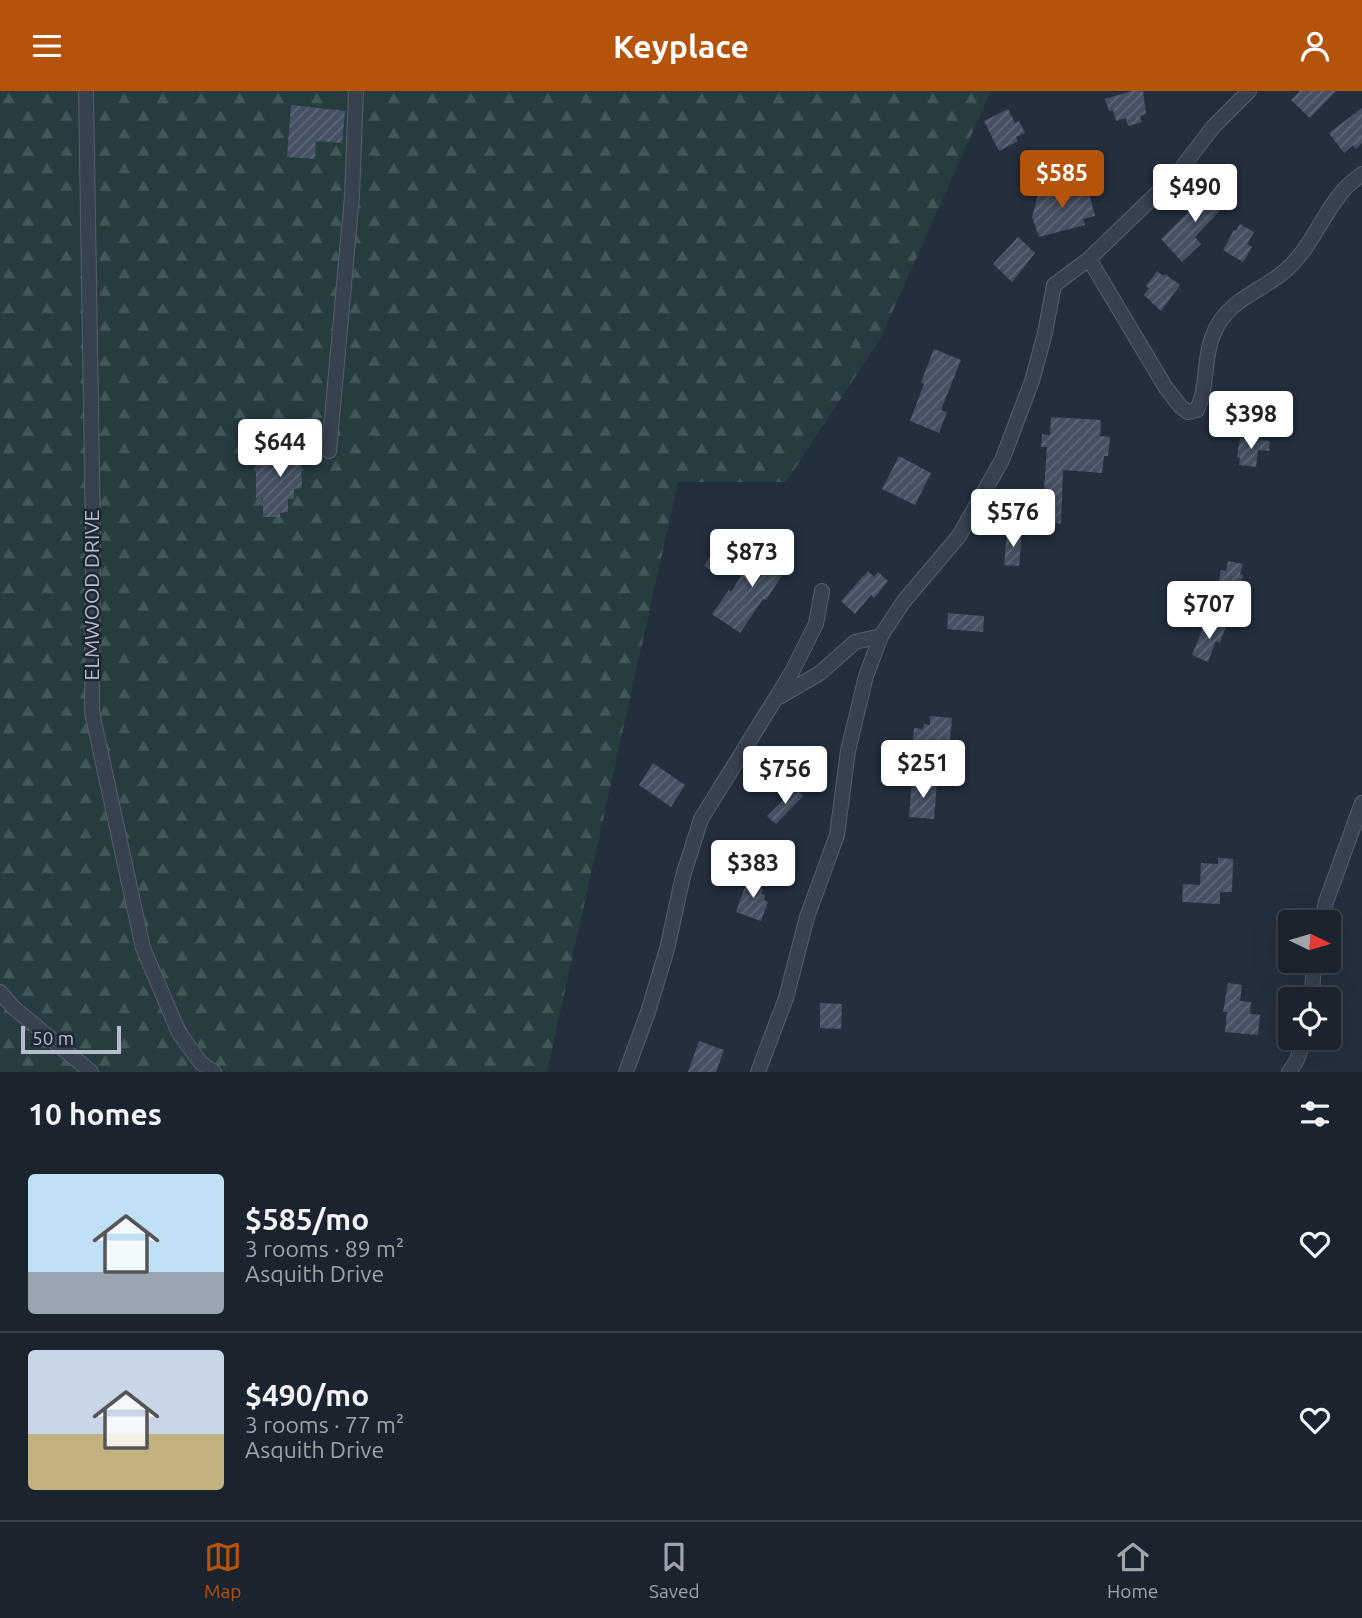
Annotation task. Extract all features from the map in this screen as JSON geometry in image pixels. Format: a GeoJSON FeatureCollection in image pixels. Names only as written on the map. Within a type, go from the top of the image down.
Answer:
{"type":"FeatureCollection","features":[{"type":"Feature","properties":{"kind":"street","name":"ELMWOOD DRIVE"},"geometry":{"type":"LineString","coordinates":[[86,91],[93,536],[92,712],[143,948],[179,1033],[201,1063],[214,1072]]}},
{"type":"Feature","properties":{"kind":"street"},"geometry":{"type":"LineString","coordinates":[[329,451],[352,196],[356,91]]}},
{"type":"Feature","properties":{"kind":"street"},"geometry":{"type":"LineString","coordinates":[[758,1072],[786,998],[807,917],[837,835],[848,751],[866,677],[881,636],[904,601],[959,536],[1002,460],[1032,381],[1054,285],[1089,259],[1177,174],[1213,127],[1249,91]]}},
{"type":"Feature","properties":{"kind":"street"},"geometry":{"type":"LineString","coordinates":[[1089,259],[1166,388],[1188,412],[1198,410],[1202,400],[1205,364],[1211,340],[1220,321],[1234,305],[1285,271],[1306,249],[1342,191],[1362,174]]}},
{"type":"Feature","properties":{"kind":"street"},"geometry":{"type":"LineString","coordinates":[[626,1072],[649,1012],[667,949],[683,876],[701,819],[792,672],[816,624],[821,591]]}},
{"type":"Feature","properties":{"kind":"street"},"geometry":{"type":"LineString","coordinates":[[770,705],[783,694],[820,673],[855,642],[881,636]]}},
{"type":"Feature","properties":{"kind":"street"},"geometry":{"type":"LineString","coordinates":[[1323,910],[1362,803]]}},
{"type":"Feature","properties":{"kind":"street"},"geometry":{"type":"LineString","coordinates":[[0,992],[13,1008],[91,1072]]}},
{"type":"Feature","properties":{"kind":"street"},"geometry":{"type":"LineString","coordinates":[[1289,1072],[1300,1050]]}},
{"type":"Feature","properties":{"kind":"green space"},"geometry":{"type":"Polygon","coordinates":[[[0,91],[991,91],[880,339],[786,482],[678,482],[547,1072],[0,1072],[0,91]]]}},
{"type":"Feature","properties":{"kind":"building"},"geometry":{"type":"Polygon","coordinates":[[[1132,91],[1143,91],[1146,114],[1140,116],[1142,122],[1128,126],[1126,118],[1116,121],[1113,110],[1109,111],[1105,99],[1132,91]]]}},
{"type":"Feature","properties":{"kind":"building"},"geometry":{"type":"Polygon","coordinates":[[[1300,91],[1336,91],[1310,118],[1291,100],[1300,91]]]}},
{"type":"Feature","properties":{"kind":"building"},"geometry":{"type":"Polygon","coordinates":[[[291,105],[345,111],[342,143],[316,141],[315,159],[287,157],[291,105]]]}},
{"type":"Feature","properties":{"kind":"building"},"geometry":{"type":"Polygon","coordinates":[[[1362,108],[1362,143],[1356,149],[1353,145],[1344,153],[1329,133],[1362,108]]]}},
{"type":"Feature","properties":{"kind":"building"},"geometry":{"type":"Polygon","coordinates":[[[1008,109],[1015,123],[1019,121],[1025,133],[1016,137],[1018,141],[999,151],[984,121],[1008,109]]]}},
{"type":"Feature","properties":{"kind":"building"},"geometry":{"type":"Polygon","coordinates":[[[1087,185],[1095,216],[1083,219],[1085,225],[1039,237],[1032,217],[1038,195],[1087,185]]]}},
{"type":"Feature","properties":{"kind":"building"},"geometry":{"type":"Polygon","coordinates":[[[1215,185],[1230,200],[1195,237],[1201,244],[1182,262],[1161,239],[1215,185]]]}},
{"type":"Feature","properties":{"kind":"building"},"geometry":{"type":"Polygon","coordinates":[[[1240,224],[1254,232],[1247,244],[1252,247],[1243,262],[1223,250],[1240,224]]]}},
{"type":"Feature","properties":{"kind":"building"},"geometry":{"type":"Polygon","coordinates":[[[1018,237],[1035,253],[1012,282],[993,264],[1018,237]]]}},
{"type":"Feature","properties":{"kind":"building"},"geometry":{"type":"Polygon","coordinates":[[[1157,271],[1180,285],[1161,311],[1144,295],[1149,288],[1146,286],[1157,271]]]}},
{"type":"Feature","properties":{"kind":"building"},"geometry":{"type":"Polygon","coordinates":[[[934,349],[961,360],[941,410],[947,412],[939,433],[910,421],[934,349]]]}},
{"type":"Feature","properties":{"kind":"building"},"geometry":{"type":"Polygon","coordinates":[[[1051,417],[1101,420],[1100,436],[1110,437],[1108,456],[1104,456],[1102,473],[1063,470],[1061,524],[1033,519],[1035,507],[1040,508],[1043,503],[1047,447],[1041,447],[1042,434],[1050,435],[1051,417]]]}},
{"type":"Feature","properties":{"kind":"building"},"geometry":{"type":"Polygon","coordinates":[[[288,434],[304,434],[305,447],[300,447],[302,488],[294,489],[294,499],[288,499],[288,512],[280,513],[280,517],[263,517],[263,498],[256,498],[256,460],[289,459],[288,434]]]}},
{"type":"Feature","properties":{"kind":"building"},"geometry":{"type":"Polygon","coordinates":[[[1240,438],[1270,441],[1269,451],[1258,450],[1256,467],[1239,465],[1240,458],[1237,457],[1240,438]]]}},
{"type":"Feature","properties":{"kind":"building"},"geometry":{"type":"Polygon","coordinates":[[[899,456],[931,473],[915,505],[882,489],[899,456]]]}},
{"type":"Feature","properties":{"kind":"building"},"geometry":{"type":"Polygon","coordinates":[[[1007,531],[1022,532],[1019,566],[1004,565],[1007,531]]]}},
{"type":"Feature","properties":{"kind":"building"},"geometry":{"type":"Polygon","coordinates":[[[762,544],[790,563],[740,633],[712,614],[729,590],[731,592],[762,544]]]}},
{"type":"Feature","properties":{"kind":"building"},"geometry":{"type":"Polygon","coordinates":[[[717,546],[727,552],[714,572],[704,566],[717,546]]]}},
{"type":"Feature","properties":{"kind":"building"},"geometry":{"type":"Polygon","coordinates":[[[1228,561],[1243,564],[1238,601],[1215,596],[1221,570],[1226,571],[1228,561]]]}},
{"type":"Feature","properties":{"kind":"building"},"geometry":{"type":"Polygon","coordinates":[[[868,571],[874,577],[878,572],[888,581],[874,598],[871,595],[855,614],[841,601],[868,571]]]}},
{"type":"Feature","properties":{"kind":"building"},"geometry":{"type":"Polygon","coordinates":[[[948,613],[984,616],[983,632],[947,629],[948,613]]]}},
{"type":"Feature","properties":{"kind":"building"},"geometry":{"type":"Polygon","coordinates":[[[1215,622],[1226,626],[1220,643],[1216,641],[1208,662],[1192,655],[1205,623],[1213,626],[1215,622]]]}},
{"type":"Feature","properties":{"kind":"building"},"geometry":{"type":"Polygon","coordinates":[[[930,716],[952,718],[948,761],[919,759],[919,766],[906,765],[908,750],[912,751],[914,728],[923,729],[924,724],[930,725],[930,716]]]}},
{"type":"Feature","properties":{"kind":"building"},"geometry":{"type":"Polygon","coordinates":[[[759,758],[769,766],[758,782],[747,774],[759,758]]]}},
{"type":"Feature","properties":{"kind":"building"},"geometry":{"type":"Polygon","coordinates":[[[653,763],[685,785],[671,807],[639,785],[653,763]]]}},
{"type":"Feature","properties":{"kind":"building"},"geometry":{"type":"Polygon","coordinates":[[[912,781],[937,783],[934,819],[909,817],[912,781]]]}},
{"type":"Feature","properties":{"kind":"building"},"geometry":{"type":"Polygon","coordinates":[[[795,788],[803,796],[776,824],[767,816],[795,788]]]}},
{"type":"Feature","properties":{"kind":"building"},"geometry":{"type":"Polygon","coordinates":[[[1218,858],[1233,859],[1232,892],[1220,892],[1220,904],[1182,902],[1183,884],[1200,885],[1201,863],[1218,864],[1218,858]]]}},
{"type":"Feature","properties":{"kind":"building"},"geometry":{"type":"Polygon","coordinates":[[[749,875],[762,879],[759,887],[763,889],[761,894],[765,895],[764,900],[768,902],[761,921],[736,912],[749,875]]]}},
{"type":"Feature","properties":{"kind":"building"},"geometry":{"type":"Polygon","coordinates":[[[1228,983],[1242,985],[1240,1001],[1251,1002],[1250,1014],[1260,1015],[1258,1035],[1225,1032],[1227,1012],[1223,1012],[1228,983]]]}},
{"type":"Feature","properties":{"kind":"building"},"geometry":{"type":"Polygon","coordinates":[[[820,1003],[842,1004],[841,1029],[820,1028],[820,1003]]]}},
{"type":"Feature","properties":{"kind":"building"},"geometry":{"type":"Polygon","coordinates":[[[699,1041],[724,1050],[716,1072],[688,1072],[699,1041]]]}}]}
